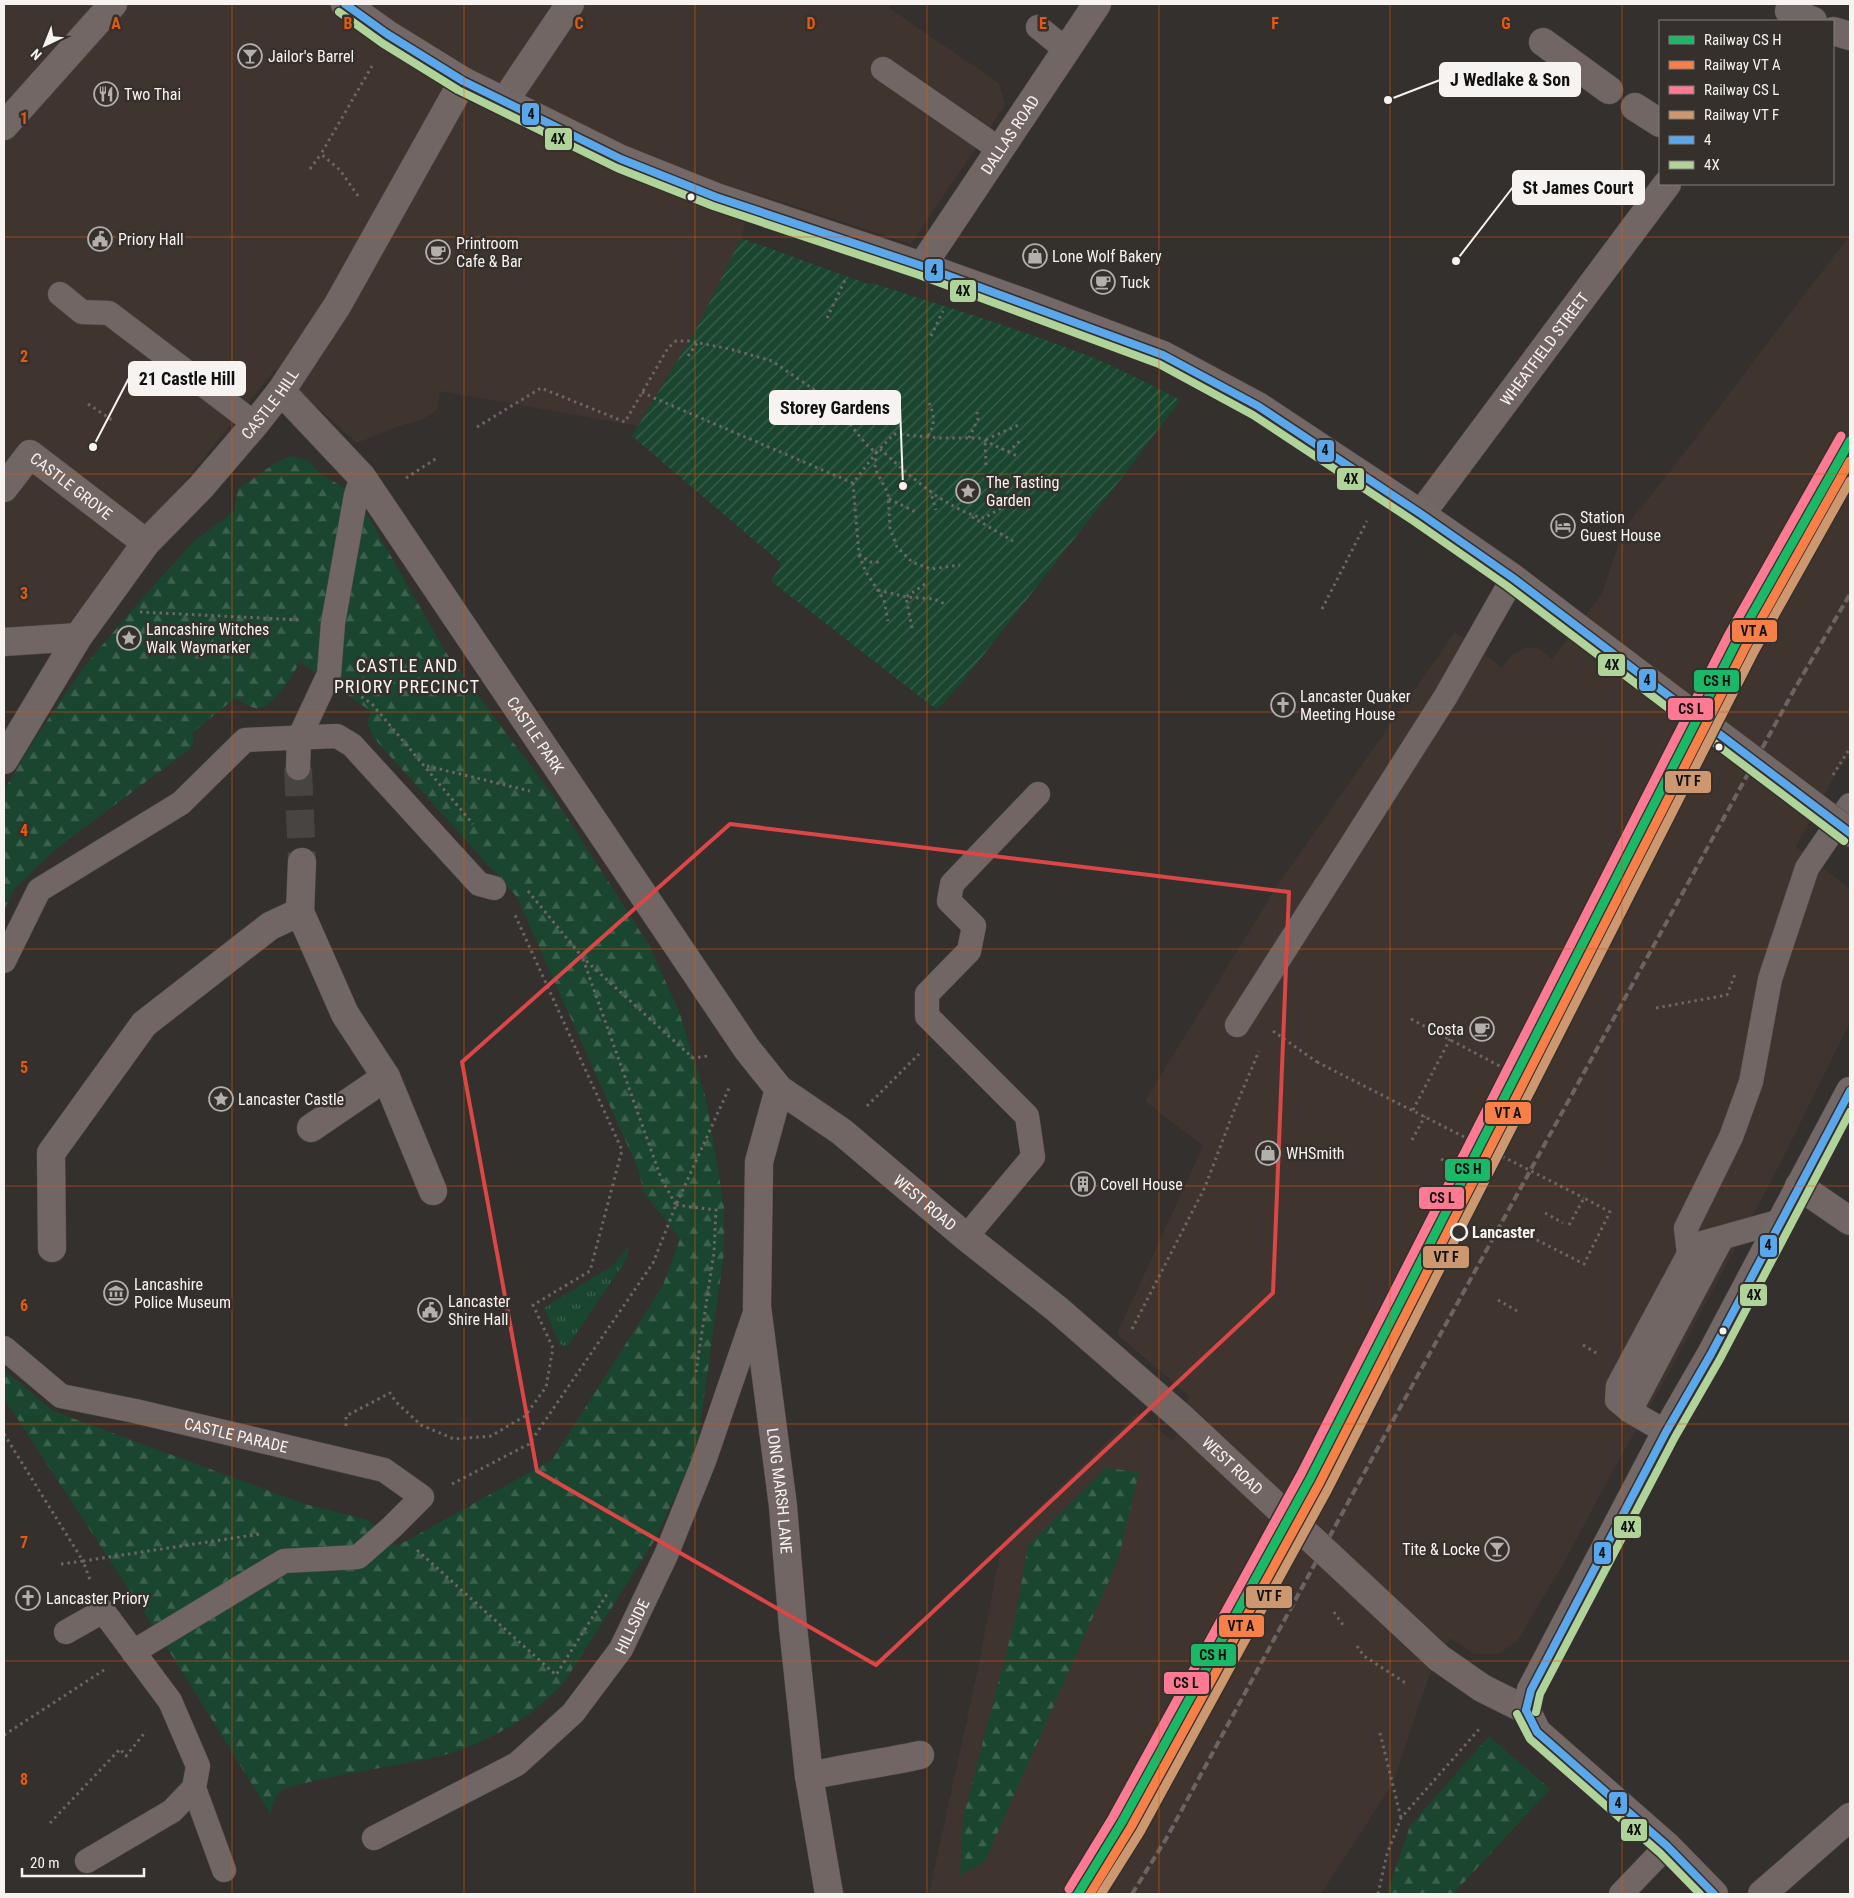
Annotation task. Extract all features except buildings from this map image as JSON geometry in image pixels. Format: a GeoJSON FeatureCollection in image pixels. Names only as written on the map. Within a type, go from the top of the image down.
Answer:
{"type":"FeatureCollection","features":[{"type":"Feature","properties":{"kind":"main road"},"geometry":{"type":"LineString","coordinates":[[4,126],[113,4]]}},
{"type":"Feature","properties":{"kind":"street"},"geometry":{"type":"LineString","coordinates":[[345,4],[387,34],[463,81],[621,159],[716,197],[922,266],[1163,356],[1258,406],[1421,514],[1513,578],[1850,833]]}},
{"type":"Feature","properties":{"kind":"street"},"geometry":{"type":"LineString","coordinates":[[504,102],[570,4]]}},
{"type":"Feature","properties":{"kind":"street","name":"DALLAS ROAD"},"geometry":{"type":"LineString","coordinates":[[922,266],[1065,49],[1097,4]]}},
{"type":"Feature","properties":{"kind":"street"},"geometry":{"type":"LineString","coordinates":[[1834,30],[1850,36]]}},
{"type":"Feature","properties":{"kind":"street"},"geometry":{"type":"LineString","coordinates":[[1543,42],[1609,90]]}},
{"type":"Feature","properties":{"kind":"street","name":"CASTLE HILL"},"geometry":{"type":"LineString","coordinates":[[4,760],[78,637],[146,543],[201,487],[281,391],[337,306],[463,81]]}},
{"type":"Feature","properties":{"kind":"street"},"geometry":{"type":"LineString","coordinates":[[1635,107],[1659,122]]}},
{"type":"Feature","properties":{"kind":"street","name":"WHEATFIELD STREET"},"geometry":{"type":"LineString","coordinates":[[1421,514],[1666,185]]}},
{"type":"Feature","properties":{"kind":"street","name":"CASTLE PARK"},"geometry":{"type":"LineString","coordinates":[[281,391],[362,477],[747,1049],[779,1089]]}},
{"type":"Feature","properties":{"kind":"street","name":"CASTLE GROVE"},"geometry":{"type":"LineString","coordinates":[[4,488],[30,454],[146,543]]}},
{"type":"Feature","properties":{"kind":"street"},"geometry":{"type":"LineString","coordinates":[[4,642],[78,637]]}},
{"type":"Feature","properties":{"kind":"street"},"geometry":{"type":"LineString","coordinates":[[302,862],[300,912],[345,1014],[386,1077],[433,1191]]}},
{"type":"Feature","properties":{"kind":"street"},"geometry":{"type":"LineString","coordinates":[[52,1248],[51,1153],[144,1024],[270,926],[300,912]]}},
{"type":"Feature","properties":{"kind":"street"},"geometry":{"type":"LineString","coordinates":[[311,1128],[386,1077]]}},
{"type":"Feature","properties":{"kind":"street","name":"WEST ROAD"},"geometry":{"type":"LineString","coordinates":[[779,1089],[842,1132],[966,1237],[1057,1308],[1183,1419],[1439,1658],[1482,1688],[1526,1710]]}},
{"type":"Feature","properties":{"kind":"street","name":"LONG MARSH LANE"},"geometry":{"type":"LineString","coordinates":[[779,1089],[759,1162],[757,1307],[783,1506],[809,1776],[829,1894]]}},
{"type":"Feature","properties":{"kind":"street"},"geometry":{"type":"LineString","coordinates":[[1714,1894],[1667,1846],[1537,1732],[1526,1710],[1530,1690],[1666,1432],[1711,1354],[1850,1090]]}},
{"type":"Feature","properties":{"kind":"street"},"geometry":{"type":"LineString","coordinates":[[1799,1186],[1850,1222]]}},
{"type":"Feature","properties":{"kind":"street"},"geometry":{"type":"LineString","coordinates":[[809,1776],[834,1770],[882,1764],[920,1755]]}},
{"type":"Feature","properties":{"kind":"street"},"geometry":{"type":"LineString","coordinates":[[1762,1894],[1850,1817]]}},
{"type":"Feature","properties":{"kind":"lane"},"geometry":{"type":"LineString","coordinates":[[1038,27],[1065,49]]}},
{"type":"Feature","properties":{"kind":"lane"},"geometry":{"type":"LineString","coordinates":[[883,69],[999,149]]}},
{"type":"Feature","properties":{"kind":"lane"},"geometry":{"type":"LineString","coordinates":[[60,294],[82,312],[109,313],[255,424]]}},
{"type":"Feature","properties":{"kind":"lane"},"geometry":{"type":"LineString","coordinates":[[298,768],[299,738],[329,674],[333,623],[356,495],[362,477]]}},
{"type":"Feature","properties":{"kind":"lane"},"geometry":{"type":"LineString","coordinates":[[1237,1025],[1446,696],[1513,578]]}},
{"type":"Feature","properties":{"kind":"lane"},"geometry":{"type":"LineString","coordinates":[[4,961],[39,890],[181,803],[245,740],[337,736],[352,745],[479,884],[494,888]]}},
{"type":"Feature","properties":{"kind":"lane"},"geometry":{"type":"LineString","coordinates":[[966,1237],[1033,1157],[1027,1116],[927,1016],[927,994],[969,951],[974,926],[948,901],[952,884],[1038,794]]}},
{"type":"Feature","properties":{"kind":"lane"},"geometry":{"type":"LineString","coordinates":[[1689,1254],[1686,1228],[1731,1137],[1751,1082],[1770,978],[1807,868],[1850,805]]}},
{"type":"Feature","properties":{"kind":"lane"},"geometry":{"type":"LineString","coordinates":[[1666,1432],[1630,1411],[1616,1400],[1618,1386],[1689,1254],[1702,1243],[1781,1221]]}},
{"type":"Feature","properties":{"kind":"lane"},"geometry":{"type":"LineString","coordinates":[[1630,1411],[1722,1238]]}},
{"type":"Feature","properties":{"kind":"lane","name":"HILLSIDE"},"geometry":{"type":"LineString","coordinates":[[374,1838],[517,1764],[573,1713],[621,1650],[666,1555],[704,1461],[757,1307]]}},
{"type":"Feature","properties":{"kind":"lane","name":"CASTLE PARADE"},"geometry":{"type":"LineString","coordinates":[[4,1348],[61,1396],[135,1410],[384,1470],[422,1497]]}},
{"type":"Feature","properties":{"kind":"lane"},"geometry":{"type":"LineString","coordinates":[[133,1652],[284,1561],[358,1557],[388,1531],[422,1497]]}},
{"type":"Feature","properties":{"kind":"lane"},"geometry":{"type":"LineString","coordinates":[[66,1632],[103,1611],[170,1701],[198,1766],[194,1788],[224,1870]]}},
{"type":"Feature","properties":{"kind":"lane"},"geometry":{"type":"LineString","coordinates":[[87,1861],[172,1811],[194,1788]]}},
{"type":"Feature","properties":{"kind":"lane"},"geometry":{"type":"LineString","coordinates":[[1621,1894],[1667,1846]]}},
{"type":"Feature","properties":{"kind":"path"},"geometry":{"type":"LineString","coordinates":[[310,169],[321,154],[369,73],[387,34]]}},
{"type":"Feature","properties":{"kind":"path"},"geometry":{"type":"LineString","coordinates":[[321,154],[340,170],[359,197]]}},
{"type":"Feature","properties":{"kind":"path"},"geometry":{"type":"LineString","coordinates":[[827,318],[846,276]]}},
{"type":"Feature","properties":{"kind":"path"},"geometry":{"type":"LineString","coordinates":[[931,336],[941,314]]}},
{"type":"Feature","properties":{"kind":"path"},"geometry":{"type":"LineString","coordinates":[[477,426],[541,388],[625,422],[668,348],[676,340],[730,349],[772,361],[832,402],[866,444],[876,452]]}},
{"type":"Feature","properties":{"kind":"path"},"geometry":{"type":"LineString","coordinates":[[688,356],[697,342]]}},
{"type":"Feature","properties":{"kind":"path"},"geometry":{"type":"LineString","coordinates":[[642,392],[853,483]]}},
{"type":"Feature","properties":{"kind":"path"},"geometry":{"type":"LineString","coordinates":[[928,436],[934,426],[934,415],[930,403]]}},
{"type":"Feature","properties":{"kind":"path"},"geometry":{"type":"LineString","coordinates":[[88,404],[115,422]]}},
{"type":"Feature","properties":{"kind":"path"},"geometry":{"type":"LineString","coordinates":[[969,438],[978,419],[977,412]]}},
{"type":"Feature","properties":{"kind":"path"},"geometry":{"type":"LineString","coordinates":[[985,440],[1020,425]]}},
{"type":"Feature","properties":{"kind":"path"},"geometry":{"type":"LineString","coordinates":[[888,621],[884,600],[866,572],[859,554],[853,483],[876,452],[894,434],[979,438],[1017,456]]}},
{"type":"Feature","properties":{"kind":"path"},"geometry":{"type":"LineString","coordinates":[[1008,452],[1022,439]]}},
{"type":"Feature","properties":{"kind":"path"},"geometry":{"type":"LineString","coordinates":[[985,440],[986,465]]}},
{"type":"Feature","properties":{"kind":"path"},"geometry":{"type":"LineString","coordinates":[[880,449],[929,489],[1013,541]]}},
{"type":"Feature","properties":{"kind":"path"},"geometry":{"type":"LineString","coordinates":[[876,452],[875,469],[888,493],[890,528],[897,547],[912,562],[931,569],[960,565]]}},
{"type":"Feature","properties":{"kind":"path"},"geometry":{"type":"LineString","coordinates":[[929,489],[936,510]]}},
{"type":"Feature","properties":{"kind":"path"},"geometry":{"type":"LineString","coordinates":[[888,498],[916,512]]}},
{"type":"Feature","properties":{"kind":"path"},"geometry":{"type":"LineString","coordinates":[[969,515],[984,518],[1010,503],[1033,500]]}},
{"type":"Feature","properties":{"kind":"path"},"geometry":{"type":"LineString","coordinates":[[1322,609],[1361,533]]}},
{"type":"Feature","properties":{"kind":"path"},"geometry":{"type":"LineString","coordinates":[[859,554],[870,562],[881,562]]}},
{"type":"Feature","properties":{"kind":"path"},"geometry":{"type":"LineString","coordinates":[[906,597],[928,582]]}},
{"type":"Feature","properties":{"kind":"path"},"geometry":{"type":"LineString","coordinates":[[878,590],[906,597],[934,599],[947,605]]}},
{"type":"Feature","properties":{"kind":"path"},"geometry":{"type":"LineString","coordinates":[[906,597],[912,628]]}},
{"type":"Feature","properties":{"kind":"path"},"geometry":{"type":"LineString","coordinates":[[131,611],[333,623]]}},
{"type":"Feature","properties":{"kind":"path"},"geometry":{"type":"LineString","coordinates":[[425,765],[581,804]]}},
{"type":"Feature","properties":{"kind":"path"},"geometry":{"type":"LineString","coordinates":[[346,1416],[390,1393],[396,1402],[421,1425],[454,1439],[491,1436],[525,1416],[546,1387],[553,1348],[533,1305],[590,1271],[622,1150],[510,906],[494,888]]}},
{"type":"Feature","properties":{"kind":"path"},"geometry":{"type":"LineString","coordinates":[[676,1205],[660,1178],[583,958],[694,1058],[747,1049]]}},
{"type":"Feature","properties":{"kind":"path"},"geometry":{"type":"LineString","coordinates":[[1117,1360],[1156,1279],[1205,1187],[1234,1108],[1269,1029],[1250,1003]]}},
{"type":"Feature","properties":{"kind":"path"},"geometry":{"type":"LineString","coordinates":[[1411,1019],[1509,1071]]}},
{"type":"Feature","properties":{"kind":"path"},"geometry":{"type":"LineString","coordinates":[[1277,1033],[1317,1062],[1610,1212],[1584,1264],[1531,1237]]}},
{"type":"Feature","properties":{"kind":"path"},"geometry":{"type":"LineString","coordinates":[[1413,1110],[1450,1040]]}},
{"type":"Feature","properties":{"kind":"path"},"geometry":{"type":"LineString","coordinates":[[422,1497],[457,1482],[529,1444],[653,1262],[676,1205],[747,1049]]}},
{"type":"Feature","properties":{"kind":"path"},"geometry":{"type":"LineString","coordinates":[[882,1092],[896,1077]]}},
{"type":"Feature","properties":{"kind":"path"},"geometry":{"type":"LineString","coordinates":[[1412,1140],[1425,1116]]}},
{"type":"Feature","properties":{"kind":"path"},"geometry":{"type":"LineString","coordinates":[[1441,1159],[1458,1169]]}},
{"type":"Feature","properties":{"kind":"path"},"geometry":{"type":"LineString","coordinates":[[1568,1227],[1584,1198]]}},
{"type":"Feature","properties":{"kind":"path"},"geometry":{"type":"LineString","coordinates":[[676,1205],[716,1210],[714,1252],[696,1377]]}},
{"type":"Feature","properties":{"kind":"path"},"geometry":{"type":"LineString","coordinates":[[1545,1213],[1562,1223]]}},
{"type":"Feature","properties":{"kind":"path"},"geometry":{"type":"LineString","coordinates":[[1498,1300],[1517,1311]]}},
{"type":"Feature","properties":{"kind":"path"},"geometry":{"type":"LineString","coordinates":[[4,1434],[83,1561],[266,1533]]}},
{"type":"Feature","properties":{"kind":"path"},"geometry":{"type":"LineString","coordinates":[[388,1531],[556,1675],[614,1583]]}},
{"type":"Feature","properties":{"kind":"path"},"geometry":{"type":"LineString","coordinates":[[1331,1607],[1343,1625]]}},
{"type":"Feature","properties":{"kind":"path"},"geometry":{"type":"LineString","coordinates":[[1357,1646],[1364,1656],[1407,1684]]}},
{"type":"Feature","properties":{"kind":"path"},"geometry":{"type":"LineString","coordinates":[[4,1735],[133,1652]]}},
{"type":"Feature","properties":{"kind":"path"},"geometry":{"type":"LineString","coordinates":[[50,1823],[120,1749],[126,1756],[170,1701]]}},
{"type":"Feature","properties":{"kind":"path"},"geometry":{"type":"LineString","coordinates":[[1378,1894],[1387,1854],[1401,1818],[1480,1727],[1526,1710]]}},
{"type":"Feature","properties":{"kind":"path"},"geometry":{"type":"LineString","coordinates":[[1380,1733],[1401,1818]]}},
{"type":"Feature","properties":{"kind":"highlighted area"},"geometry":{"type":"Polygon","coordinates":[[[730,824],[1289,892],[1273,1293],[876,1665],[537,1471],[462,1062],[730,824]]]}},
{"type":"Feature","properties":{"kind":"shaded area"},"geometry":{"type":"Polygon","coordinates":[[[4,4],[891,4],[889,8],[999,83],[1005,105],[911,244],[754,193],[741,238],[698,326],[638,426],[440,391],[437,410],[423,419],[396,427],[357,443],[275,370],[69,623],[4,630],[4,4]]]}},
{"type":"Feature","properties":{"kind":"shaded area"},"geometry":{"type":"Polygon","coordinates":[[[1850,235],[1850,755],[1836,773],[1796,847],[1850,889],[1850,1022],[1779,1166],[1665,1380],[1625,1449],[1563,1564],[1518,1640],[1499,1654],[1474,1654],[1450,1638],[1428,1679],[1393,1783],[1321,1894],[929,1894],[977,1673],[1002,1543],[1137,1413],[1173,1441],[1183,1419],[1189,1396],[1117,1334],[1203,1146],[1145,1101],[1277,886],[1455,632],[1502,668],[1512,655],[1524,648],[1538,648],[1552,659],[1602,594],[1623,530],[1665,478],[1850,235]]]}},
{"type":"Feature","properties":{"kind":"green space"},"geometry":{"type":"Polygon","coordinates":[[[741,238],[868,284],[872,283],[926,300],[1060,345],[1134,376],[1180,400],[963,681],[937,710],[771,581],[782,564],[632,436],[698,326],[741,238]]]}},
{"type":"Feature","properties":{"kind":"green space"},"geometry":{"type":"Polygon","coordinates":[[[291,456],[309,461],[318,472],[356,495],[445,651],[554,797],[651,949],[680,1014],[706,1099],[724,1206],[724,1253],[697,1448],[656,1538],[565,1681],[520,1720],[485,1740],[466,1748],[428,1759],[337,1776],[283,1789],[274,1801],[271,1815],[173,1657],[4,1398],[4,1370],[53,1411],[305,1504],[368,1520],[397,1546],[552,1460],[663,1285],[680,1239],[644,1193],[638,1169],[517,897],[373,737],[367,722],[372,712],[300,662],[281,691],[268,704],[255,708],[234,699],[192,733],[192,746],[188,750],[57,848],[15,888],[4,910],[4,790],[38,734],[83,668],[138,603],[194,541],[234,511],[238,489],[277,462],[291,456]]]}},
{"type":"Feature","properties":{"kind":"green space"},"geometry":{"type":"Polygon","coordinates":[[[630,1246],[624,1263],[567,1347],[560,1344],[544,1308],[612,1266],[630,1246]]]}},
{"type":"Feature","properties":{"kind":"green space"},"geometry":{"type":"Polygon","coordinates":[[[1106,1468],[1139,1472],[1118,1560],[985,1861],[960,1876],[963,1818],[1015,1619],[1028,1545],[1106,1468]]]}},
{"type":"Feature","properties":{"kind":"green space"},"geometry":{"type":"Polygon","coordinates":[[[1489,1736],[1550,1789],[1453,1894],[1387,1894],[1410,1826],[1489,1736]]]}},
{"type":"Feature","properties":{"kind":"tunnel"},"geometry":{"type":"LineString","coordinates":[[298,768],[302,862]]}},
{"type":"Feature","properties":{"kind":"railway"},"geometry":{"type":"LineString","coordinates":[[1132,1894],[1166,1839],[1351,1497],[1794,690],[1850,594]]}},
{"type":"Feature","properties":{"kind":"transit line","name":"4"},"geometry":{"type":"LineString","coordinates":[[345,4],[387,34],[463,81],[621,159],[716,197],[922,266],[1163,355],[1258,406],[1421,514],[1513,578],[1850,833]]}},
{"type":"Feature","properties":{"kind":"transit line","name":"4X"},"geometry":{"type":"LineString","coordinates":[[339,12],[382,43],[458,90],[617,168],[713,206],[919,275],[1159,364],[1253,415],[1415,522],[1507,586],[1844,841]]}},
{"type":"Feature","properties":{"kind":"transit line"},"geometry":{"type":"LineString","coordinates":[[1069,1889],[1113,1817],[1301,1474],[1728,636],[1841,436]]}},
{"type":"Feature","properties":{"kind":"transit line"},"geometry":{"type":"LineString","coordinates":[[1078,1894],[1122,1822],[1310,1479],[1737,641],[1850,441]]}},
{"type":"Feature","properties":{"kind":"transit line"},"geometry":{"type":"LineString","coordinates":[[1090,1894],[1131,1827],[1319,1484],[1746,646],[1850,461]]}},
{"type":"Feature","properties":{"kind":"transit line"},"geometry":{"type":"LineString","coordinates":[[1101,1894],[1140,1832],[1328,1489],[1755,650],[1850,481]]}},
{"type":"Feature","properties":{"kind":"transit line","name":"4"},"geometry":{"type":"LineString","coordinates":[[1526,1710],[1531,1690],[1666,1432],[1711,1354],[1850,1091]]}},
{"type":"Feature","properties":{"kind":"transit line","name":"4X"},"geometry":{"type":"LineString","coordinates":[[1536,1712],[1540,1694],[1675,1437],[1720,1359],[1850,1112]]}},
{"type":"Feature","properties":{"kind":"transit line","name":"4"},"geometry":{"type":"LineString","coordinates":[[1526,1710],[1537,1732],[1667,1846],[1714,1894]]}},
{"type":"Feature","properties":{"kind":"transit line","name":"4X"},"geometry":{"type":"LineString","coordinates":[[1517,1714],[1530,1739],[1660,1853],[1700,1894]]}},
{"type":"Feature","properties":{"kind":"place","name":"Jailor's Barrel"},"geometry":{"type":"Point","coordinates":[250,56]}},
{"type":"Feature","properties":{"kind":"place","name":"Two Thai"},"geometry":{"type":"Point","coordinates":[106,94]}},
{"type":"Feature","properties":{"kind":"place","name":"J Wedlake & Son"},"geometry":{"type":"Point","coordinates":[1388,100]}},
{"type":"Feature","properties":{"kind":"place","name":"Priory Hall"},"geometry":{"type":"Point","coordinates":[100,239]}},
{"type":"Feature","properties":{"kind":"place","name":"Printroom Cafe & Bar"},"geometry":{"type":"Point","coordinates":[438,252]}},
{"type":"Feature","properties":{"kind":"place","name":"Lone Wolf Bakery"},"geometry":{"type":"Point","coordinates":[1035,256]}},
{"type":"Feature","properties":{"kind":"place","name":"St James Court"},"geometry":{"type":"Point","coordinates":[1456,261]}},
{"type":"Feature","properties":{"kind":"place","name":"Tuck"},"geometry":{"type":"Point","coordinates":[1103,282]}},
{"type":"Feature","properties":{"kind":"place","name":"21 Castle Hill"},"geometry":{"type":"Point","coordinates":[93,447]}},
{"type":"Feature","properties":{"kind":"place","name":"Storey Gardens"},"geometry":{"type":"Point","coordinates":[903,486]}},
{"type":"Feature","properties":{"kind":"place","name":"The Tasting Garden"},"geometry":{"type":"Point","coordinates":[968,491]}},
{"type":"Feature","properties":{"kind":"place","name":"Station Guest House"},"geometry":{"type":"Point","coordinates":[1563,526]}},
{"type":"Feature","properties":{"kind":"place","name":"Lancashire Witches Walk Waymarker"},"geometry":{"type":"Point","coordinates":[129,638]}},
{"type":"Feature","properties":{"kind":"place","name":"Lancaster Quaker Meeting House"},"geometry":{"type":"Point","coordinates":[1283,705]}},
{"type":"Feature","properties":{"kind":"place","name":"Costa"},"geometry":{"type":"Point","coordinates":[1482,1029]}},
{"type":"Feature","properties":{"kind":"place","name":"Lancaster Castle"},"geometry":{"type":"Point","coordinates":[221,1099]}},
{"type":"Feature","properties":{"kind":"place","name":"WHSmith"},"geometry":{"type":"Point","coordinates":[1268,1153]}},
{"type":"Feature","properties":{"kind":"place","name":"Covell House"},"geometry":{"type":"Point","coordinates":[1083,1184]}},
{"type":"Feature","properties":{"kind":"place","name":"Lancaster"},"geometry":{"type":"Point","coordinates":[1459,1232]}},
{"type":"Feature","properties":{"kind":"place","name":"Lancashire Police Museum"},"geometry":{"type":"Point","coordinates":[116,1293]}},
{"type":"Feature","properties":{"kind":"place","name":"Lancaster Shire Hall"},"geometry":{"type":"Point","coordinates":[430,1310]}},
{"type":"Feature","properties":{"kind":"place","name":"Tite & Locke"},"geometry":{"type":"Point","coordinates":[1497,1549]}},
{"type":"Feature","properties":{"kind":"place","name":"Lancaster Priory"},"geometry":{"type":"Point","coordinates":[28,1598]}},
{"type":"Feature","properties":{"kind":"district","name":"CASTLE AND PRIORY PRECINCT"},"geometry":{"type":"Point","coordinates":[407,676]}}]}
